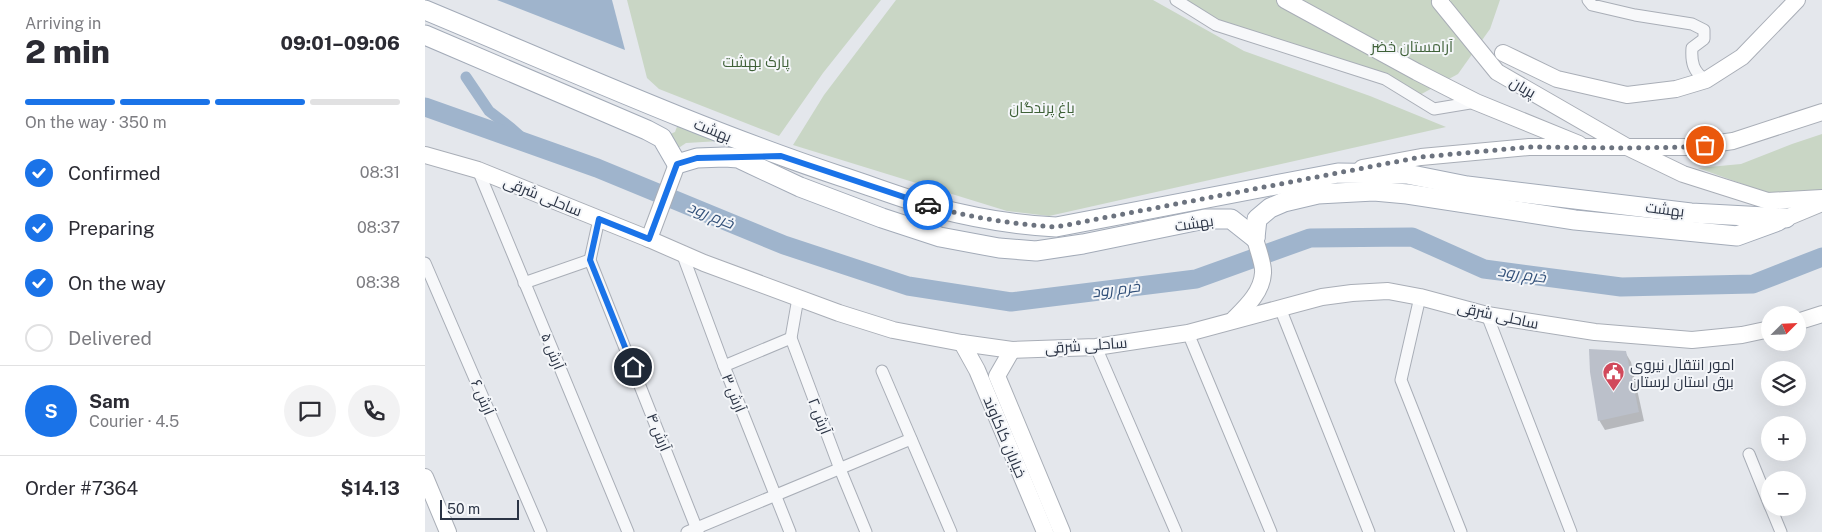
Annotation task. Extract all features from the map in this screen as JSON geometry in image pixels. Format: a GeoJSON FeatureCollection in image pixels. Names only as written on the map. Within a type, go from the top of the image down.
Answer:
{"type":"FeatureCollection","features":[{"type":"Feature","properties":{"kind":"main road"},"geometry":{"type":"LineString","coordinates":[[1285,0],[1476,102],[1585,147]]}},
{"type":"Feature","properties":{"kind":"main road","name":"پریان"},"geometry":{"type":"LineString","coordinates":[[1441,0],[1440,2],[1497,72],[1629,148],[1683,174],[1768,201],[1822,198]]}},
{"type":"Feature","properties":{"kind":"main road","name":"پریان"},"geometry":{"type":"LineString","coordinates":[[1503,53],[1557,79],[1627,95],[1676,89],[1705,80],[1742,57],[1797,0]]}},
{"type":"Feature","properties":{"kind":"main road","name":"بهشت"},"geometry":{"type":"LineString","coordinates":[[425,10],[659,108],[781,156],[933,206],[988,219],[1027,225],[1056,227],[1338,173],[1407,174],[1467,186],[1671,210],[1786,218]]}},
{"type":"Feature","properties":{"kind":"main road"},"geometry":{"type":"LineString","coordinates":[[425,35],[662,138],[677,164],[649,239]]}},
{"type":"Feature","properties":{"kind":"main road"},"geometry":{"type":"LineString","coordinates":[[647,130],[655,132],[663,126],[664,117],[659,108]]}},
{"type":"Feature","properties":{"kind":"main road"},"geometry":{"type":"LineString","coordinates":[[1338,173],[1421,157],[1529,147],[1691,147],[1733,141],[1822,112]]}},
{"type":"Feature","properties":{"kind":"main road"},"geometry":{"type":"LineString","coordinates":[[1683,174],[1679,170],[1677,158],[1680,152],[1691,147]]}},
{"type":"Feature","properties":{"kind":"main road"},"geometry":{"type":"LineString","coordinates":[[738,158],[781,156]]}},
{"type":"Feature","properties":{"kind":"main road","name":"بهشت"},"geometry":{"type":"LineString","coordinates":[[677,164],[697,158],[738,158],[799,187],[842,204],[940,237],[999,248],[1036,251],[1083,244],[1205,220],[1231,219],[1257,244]]}},
{"type":"Feature","properties":{"kind":"main road","name":"ساحلی شرقی"},"geometry":{"type":"LineString","coordinates":[[426,159],[478,170],[704,263],[839,313],[893,330],[1012,350],[1096,347],[1188,333],[1322,297],[1388,291],[1420,297],[1487,315],[1595,332],[1692,340],[1742,336],[1761,331]]}},
{"type":"Feature","properties":{"kind":"main road","name":"بهشت"},"geometry":{"type":"LineString","coordinates":[[1257,244],[1257,219],[1270,208],[1284,202],[1318,194],[1373,191],[1407,194],[1575,220],[1737,236],[1786,218]]}},
{"type":"Feature","properties":{"kind":"main road"},"geometry":{"type":"LineString","coordinates":[[1786,218],[1822,203]]}},
{"type":"Feature","properties":{"kind":"main road"},"geometry":{"type":"LineString","coordinates":[[1056,227],[1083,244]]}},
{"type":"Feature","properties":{"kind":"main road"},"geometry":{"type":"LineString","coordinates":[[1232,320],[1249,304],[1257,292],[1263,273],[1257,244]]}},
{"type":"Feature","properties":{"kind":"main road"},"geometry":{"type":"LineString","coordinates":[[1806,319],[1822,314]]}},
{"type":"Feature","properties":{"kind":"main road","name":"خیابان کاکاوند"},"geometry":{"type":"LineString","coordinates":[[962,343],[981,381],[1045,532]]}},
{"type":"Feature","properties":{"kind":"main road","name":"خیابان کاکاوند"},"geometry":{"type":"LineString","coordinates":[[1012,350],[997,376],[1062,532]]}},
{"type":"Feature","properties":{"kind":"main road"},"geometry":{"type":"LineString","coordinates":[[981,381],[981,375],[986,371],[991,370],[997,376]]}},
{"type":"Feature","properties":{"kind":"main road"},"geometry":{"type":"LineString","coordinates":[[425,477],[448,532]]}},
{"type":"Feature","properties":{"kind":"street"},"geometry":{"type":"LineString","coordinates":[[1175,0],[1216,26],[1385,79],[1434,110],[1476,102]]}},
{"type":"Feature","properties":{"kind":"street"},"geometry":{"type":"LineString","coordinates":[[1588,0],[1592,5],[1635,15],[1692,24],[1704,30],[1705,39],[1692,48],[1691,61],[1697,75],[1705,80]]}},
{"type":"Feature","properties":{"kind":"street","name":"آرش ۵"},"geometry":{"type":"LineString","coordinates":[[478,170],[628,532]]}},
{"type":"Feature","properties":{"kind":"street"},"geometry":{"type":"LineString","coordinates":[[524,283],[590,260],[599,219]]}},
{"type":"Feature","properties":{"kind":"street","name":"آرش ۳"},"geometry":{"type":"LineString","coordinates":[[682,253],[724,366],[790,532]]}},
{"type":"Feature","properties":{"kind":"street","name":"آرش ۴"},"geometry":{"type":"LineString","coordinates":[[590,260],[694,531]]}},
{"type":"Feature","properties":{"kind":"street","name":"آرش ۶"},"geometry":{"type":"LineString","coordinates":[[425,263],[541,532]]}},
{"type":"Feature","properties":{"kind":"street"},"geometry":{"type":"LineString","coordinates":[[1420,297],[1401,380],[1461,532]]}},
{"type":"Feature","properties":{"kind":"street"},"geometry":{"type":"LineString","coordinates":[[724,366],[791,338],[798,298]]}},
{"type":"Feature","properties":{"kind":"street"},"geometry":{"type":"LineString","coordinates":[[1279,308],[1369,532]]}},
{"type":"Feature","properties":{"kind":"street"},"geometry":{"type":"LineString","coordinates":[[1487,315],[1571,532]]}},
{"type":"Feature","properties":{"kind":"street"},"geometry":{"type":"LineString","coordinates":[[1188,333],[1271,532]]}},
{"type":"Feature","properties":{"kind":"street","name":"آرش ۲"},"geometry":{"type":"LineString","coordinates":[[791,338],[840,469],[866,532]]}},
{"type":"Feature","properties":{"kind":"street"},"geometry":{"type":"LineString","coordinates":[[1096,347],[1176,532]]}},
{"type":"Feature","properties":{"kind":"street"},"geometry":{"type":"LineString","coordinates":[[882,371],[951,532]]}},
{"type":"Feature","properties":{"kind":"street"},"geometry":{"type":"LineString","coordinates":[[694,531],[775,495],[911,439]]}},
{"type":"Feature","properties":{"kind":"street"},"geometry":{"type":"LineString","coordinates":[[1749,454],[1761,484]]}},
{"type":"Feature","properties":{"kind":"street"},"geometry":{"type":"LineString","coordinates":[[1774,516],[1781,532]]}},
{"type":"Feature","properties":{"kind":"green space","name":"پارک بهشت"},"geometry":{"type":"Polygon","coordinates":[[[627,0],[881,0],[823,73],[779,136],[659,89],[647,78],[627,0]]]}},
{"type":"Feature","properties":{"kind":"green space","name":"باغ پرندگان"},"geometry":{"type":"Polygon","coordinates":[[[896,0],[1153,0],[1244,51],[1370,96],[1446,127],[1049,216],[1007,211],[793,145],[824,95],[896,0]]]}},
{"type":"Feature","properties":{"kind":"green space","name":"آرامستان خضر"},"geometry":{"type":"Polygon","coordinates":[[[1180,0],[1500,0],[1490,29],[1458,74],[1416,97],[1202,15],[1180,0]]]}},
{"type":"Feature","properties":{"kind":"green space"},"geometry":{"type":"Polygon","coordinates":[[[678,124],[720,141],[686,143],[674,151],[668,135],[675,132],[678,124]]]}},
{"type":"Feature","properties":{"kind":"green space"},"geometry":{"type":"Polygon","coordinates":[[[1822,134],[1822,193],[1765,192],[1698,168],[1741,164],[1822,134]]]}},
{"type":"Feature","properties":{"kind":"water"},"geometry":{"type":"Polygon","coordinates":[[[497,0],[612,0],[625,50],[497,0]]]}},
{"type":"Feature","properties":{"kind":"building","name":"امور انتقال نیروی برق استان لرستان"},"geometry":{"type":"Polygon","coordinates":[[[1589,349],[1626,351],[1639,412],[1598,421],[1590,372],[1589,349]]]}},
{"type":"Feature","properties":{"kind":"waterway"},"geometry":{"type":"LineString","coordinates":[[466,77],[489,111],[529,144]]}},
{"type":"Feature","properties":{"kind":"waterway","name":"خرم رود"},"geometry":{"type":"LineString","coordinates":[[425,107],[597,168],[784,245],[908,286],[1011,302],[1196,279],[1310,238],[1412,237],[1484,269],[1621,287],[1753,284],[1822,257]]}},
{"type":"Feature","properties":{"kind":"way so far"},"geometry":{"type":"LineString","coordinates":[[928,205],[988,219],[1056,227],[1421,157],[1529,147],[1629,148],[1705,145]]}},
{"type":"Feature","properties":{"kind":"place","name":"امور انتقال نیروی برق استان لرستان"},"geometry":{"type":"Point","coordinates":[1614,392]}},
{"type":"Feature","properties":{"kind":"route"},"geometry":{"type":"LineString","coordinates":[[633,367],[590,260],[599,219],[649,239],[677,164],[697,158],[781,156],[928,205]]}}]}
